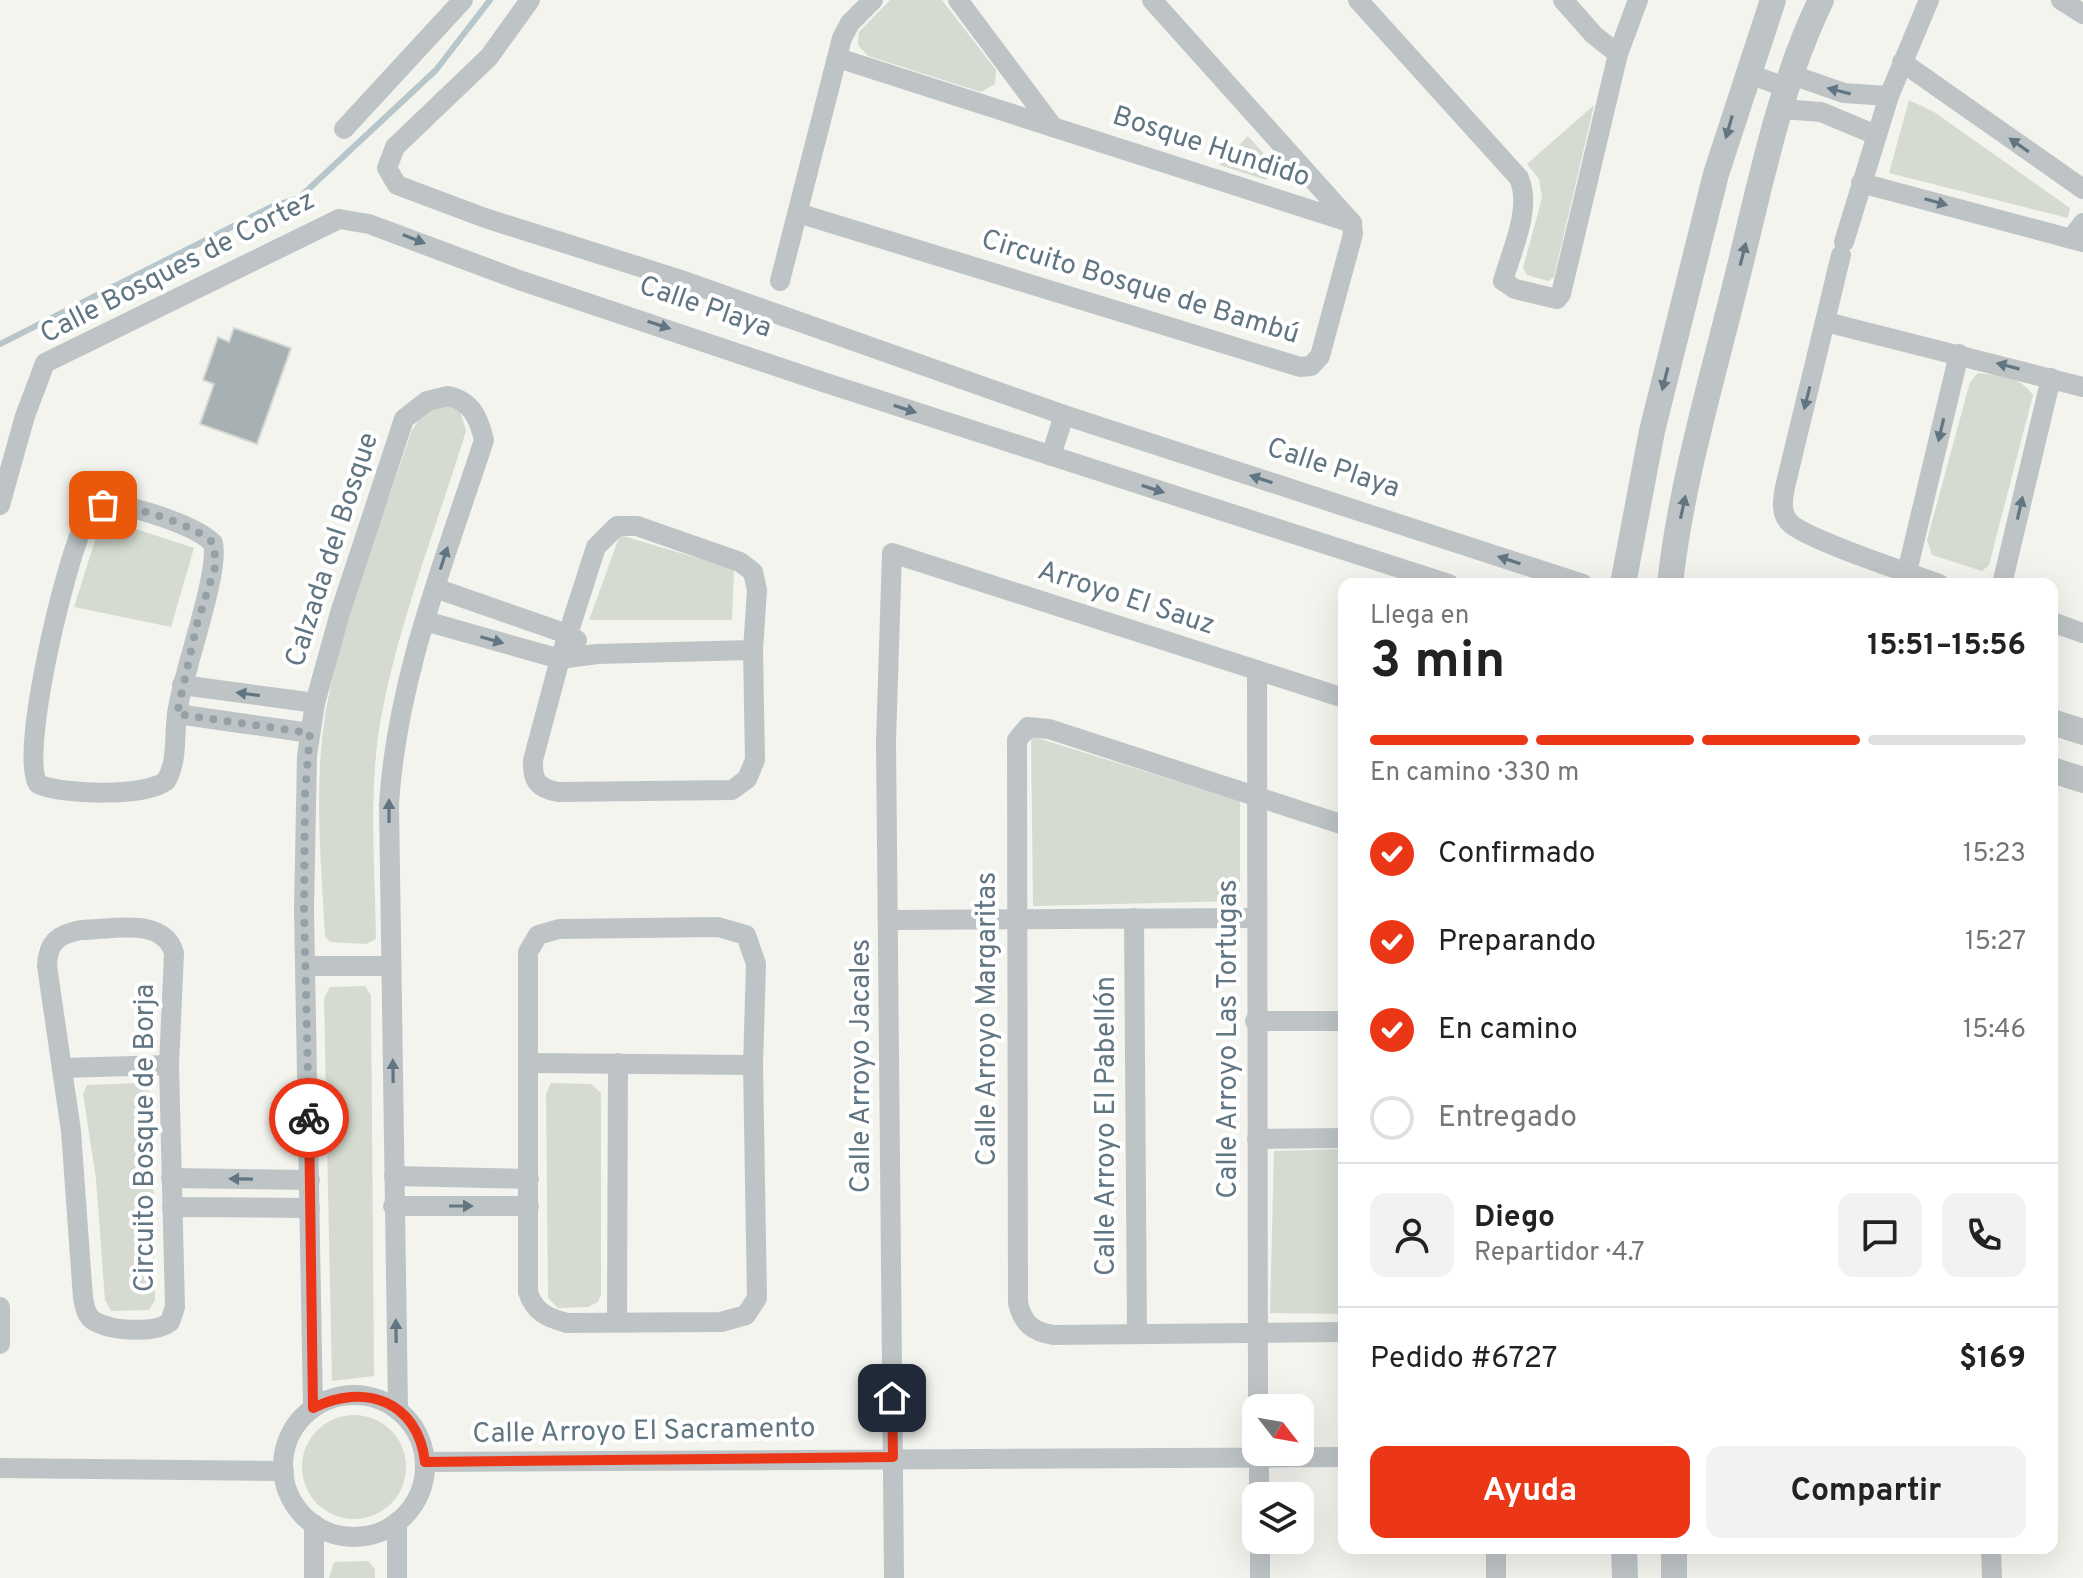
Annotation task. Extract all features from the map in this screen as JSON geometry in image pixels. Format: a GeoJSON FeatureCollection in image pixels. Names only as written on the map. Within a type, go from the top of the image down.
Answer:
{"type":"FeatureCollection","features":[{"type":"Feature","properties":{"kind":"street"},"geometry":{"type":"LineString","coordinates":[[344,129],[463,0]]}},
{"type":"Feature","properties":{"kind":"street","name":"Calle Playa"},"geometry":{"type":"LineString","coordinates":[[530,0],[489,57],[395,147],[387,168],[397,185],[678,279],[1064,415],[1565,578]]}},
{"type":"Feature","properties":{"kind":"street"},"geometry":{"type":"LineString","coordinates":[[780,281],[838,58],[850,23],[873,0]]}},
{"type":"Feature","properties":{"kind":"street"},"geometry":{"type":"LineString","coordinates":[[958,0],[1053,127]]}},
{"type":"Feature","properties":{"kind":"street"},"geometry":{"type":"LineString","coordinates":[[1152,0],[1352,223]]}},
{"type":"Feature","properties":{"kind":"street"},"geometry":{"type":"LineString","coordinates":[[1358,0],[1519,178],[1525,193],[1523,212],[1503,281],[1548,299],[1557,299],[1561,294],[1618,54],[1638,0]]}},
{"type":"Feature","properties":{"kind":"street"},"geometry":{"type":"LineString","coordinates":[[1563,0],[1594,35],[1618,54]]}},
{"type":"Feature","properties":{"kind":"street"},"geometry":{"type":"LineString","coordinates":[[1624,578],[1652,431],[1720,159],[1746,73],[1773,0]]}},
{"type":"Feature","properties":{"kind":"street"},"geometry":{"type":"LineString","coordinates":[[1671,578],[1697,439],[1787,91],[1818,7],[1785,0]]}},
{"type":"Feature","properties":{"kind":"street"},"geometry":{"type":"LineString","coordinates":[[1920,578],[1812,536],[1791,524],[1785,516],[1785,487],[1842,249],[1861,183],[1889,96],[1929,0]]}},
{"type":"Feature","properties":{"kind":"street"},"geometry":{"type":"LineString","coordinates":[[2061,0],[2083,14]]}},
{"type":"Feature","properties":{"kind":"street","name":"Bosque Hundido"},"geometry":{"type":"LineString","coordinates":[[838,58],[1352,223]]}},
{"type":"Feature","properties":{"kind":"street"},"geometry":{"type":"LineString","coordinates":[[1902,62],[2083,189]]}},
{"type":"Feature","properties":{"kind":"street"},"geometry":{"type":"LineString","coordinates":[[1746,73],[1787,91],[1821,112],[1876,135]]}},
{"type":"Feature","properties":{"kind":"street"},"geometry":{"type":"LineString","coordinates":[[1787,91],[1889,96]]}},
{"type":"Feature","properties":{"kind":"street"},"geometry":{"type":"LineString","coordinates":[[1861,183],[2079,235]]}},
{"type":"Feature","properties":{"kind":"street","name":"Circuito Bosque de Bambú"},"geometry":{"type":"LineString","coordinates":[[798,213],[1300,367],[1311,366],[1320,356],[1353,234],[1352,223]]}},
{"type":"Feature","properties":{"kind":"street","name":"Calle Playa"},"geometry":{"type":"LineString","coordinates":[[339,219],[395,232],[526,283],[1430,578]]}},
{"type":"Feature","properties":{"kind":"street","name":"Calle Bosques de Cortez"},"geometry":{"type":"LineString","coordinates":[[0,505],[25,416],[45,363],[339,219]]}},
{"type":"Feature","properties":{"kind":"street"},"geometry":{"type":"LineString","coordinates":[[1826,322],[2083,387]]}},
{"type":"Feature","properties":{"kind":"street"},"geometry":{"type":"LineString","coordinates":[[1925,578],[1959,354]]}},
{"type":"Feature","properties":{"kind":"street"},"geometry":{"type":"LineString","coordinates":[[2003,578],[2051,378]]}},
{"type":"Feature","properties":{"kind":"street","name":"Calzada del Bosque"},"geometry":{"type":"LineString","coordinates":[[313,1408],[305,793],[310,733],[315,703],[340,613],[404,419],[427,401],[448,396],[472,410],[479,419],[484,440],[425,621],[399,712],[392,756],[393,1206],[398,1409]]}},
{"type":"Feature","properties":{"kind":"street"},"geometry":{"type":"LineString","coordinates":[[1051,456],[1064,415]]}},
{"type":"Feature","properties":{"kind":"street"},"geometry":{"type":"LineString","coordinates":[[103,505],[139,511],[193,530],[213,543],[216,564],[182,685],[174,762],[166,781],[160,786],[61,792],[38,784],[33,777],[32,754],[54,627],[81,530],[94,510],[103,505]]}},
{"type":"Feature","properties":{"kind":"street"},"geometry":{"type":"LineString","coordinates":[[626,525],[748,566],[757,579],[753,650],[755,760],[747,779],[722,791],[558,792],[538,785],[534,779],[533,760],[567,634],[596,547],[610,530],[626,525]]}},
{"type":"Feature","properties":{"kind":"street","name":"Arroyo El Sauz"},"geometry":{"type":"LineString","coordinates":[[892,553],[1338,696]]}},
{"type":"Feature","properties":{"kind":"street","name":"Calle Arroyo Jacales"},"geometry":{"type":"LineString","coordinates":[[892,553],[886,741],[894,1578]]}},
{"type":"Feature","properties":{"kind":"street"},"geometry":{"type":"LineString","coordinates":[[435,588],[567,634],[597,654]]}},
{"type":"Feature","properties":{"kind":"street"},"geometry":{"type":"LineString","coordinates":[[425,621],[560,659],[597,654],[753,650]]}},
{"type":"Feature","properties":{"kind":"street"},"geometry":{"type":"LineString","coordinates":[[2058,624],[2083,633]]}},
{"type":"Feature","properties":{"kind":"street","name":"Calle Arroyo Las Tortugas"},"geometry":{"type":"LineString","coordinates":[[1257,670],[1258,1394]]}},
{"type":"Feature","properties":{"kind":"street"},"geometry":{"type":"LineString","coordinates":[[182,685],[315,703]]}},
{"type":"Feature","properties":{"kind":"street"},"geometry":{"type":"LineString","coordinates":[[177,714],[310,733]]}},
{"type":"Feature","properties":{"kind":"street"},"geometry":{"type":"LineString","coordinates":[[2058,724],[2083,732]]}},
{"type":"Feature","properties":{"kind":"street","name":"Calle Arroyo Margaritas"},"geometry":{"type":"LineString","coordinates":[[1338,823],[1049,729],[1028,727],[1021,732],[1014,750],[1020,1312],[1028,1326],[1044,1334],[1338,1332]]}},
{"type":"Feature","properties":{"kind":"street"},"geometry":{"type":"LineString","coordinates":[[2058,772],[2083,780]]}},
{"type":"Feature","properties":{"kind":"street","name":"Calle Arroyo El Pabellón"},"geometry":{"type":"LineString","coordinates":[[1134,918],[1137,1333]]}},
{"type":"Feature","properties":{"kind":"street"},"geometry":{"type":"LineString","coordinates":[[890,920],[1256,918]]}},
{"type":"Feature","properties":{"kind":"street"},"geometry":{"type":"LineString","coordinates":[[718,927],[746,935],[755,952],[753,1065],[758,1286],[752,1309],[746,1315],[721,1322],[567,1323],[536,1309],[528,1292],[529,1063],[526,962],[538,935],[559,929],[718,927]]}},
{"type":"Feature","properties":{"kind":"street","name":"Circuito Bosque de Borja"},"geometry":{"type":"LineString","coordinates":[[143,929],[167,937],[174,953],[169,1065],[175,1295],[170,1322],[157,1329],[118,1327],[92,1320],[83,1298],[76,1180],[48,956],[56,938],[81,930],[143,929]]}},
{"type":"Feature","properties":{"kind":"street"},"geometry":{"type":"LineString","coordinates":[[307,966],[391,966]]}},
{"type":"Feature","properties":{"kind":"street"},"geometry":{"type":"LineString","coordinates":[[1255,1021],[1338,1021]]}},
{"type":"Feature","properties":{"kind":"street"},"geometry":{"type":"LineString","coordinates":[[529,1063],[753,1065]]}},
{"type":"Feature","properties":{"kind":"street"},"geometry":{"type":"LineString","coordinates":[[617,1322],[618,1063]]}},
{"type":"Feature","properties":{"kind":"street"},"geometry":{"type":"LineString","coordinates":[[62,1068],[169,1065]]}},
{"type":"Feature","properties":{"kind":"street"},"geometry":{"type":"LineString","coordinates":[[1257,1139],[1338,1138]]}},
{"type":"Feature","properties":{"kind":"street"},"geometry":{"type":"LineString","coordinates":[[394,1176],[529,1179]]}},
{"type":"Feature","properties":{"kind":"street"},"geometry":{"type":"LineString","coordinates":[[171,1178],[310,1180]]}},
{"type":"Feature","properties":{"kind":"street"},"geometry":{"type":"LineString","coordinates":[[393,1206],[529,1206]]}},
{"type":"Feature","properties":{"kind":"street"},"geometry":{"type":"LineString","coordinates":[[172,1207],[310,1208]]}},
{"type":"Feature","properties":{"kind":"street"},"geometry":{"type":"LineString","coordinates":[[0,1307],[0,1344]]}},
{"type":"Feature","properties":{"kind":"street"},"geometry":{"type":"LineString","coordinates":[[356,1394],[378,1398],[398,1409],[413,1425],[423,1446],[422,1489],[412,1507],[397,1522],[365,1536],[338,1534],[314,1524],[299,1510],[288,1492],[284,1471],[290,1436],[313,1408],[333,1398],[356,1394]]}},
{"type":"Feature","properties":{"kind":"street","name":"Calle Arroyo El Sacramento"},"geometry":{"type":"LineString","coordinates":[[425,1462],[1242,1454]]}},
{"type":"Feature","properties":{"kind":"street","name":"Calle Arroyo El Sacramento"},"geometry":{"type":"LineString","coordinates":[[1314,1456],[1338,1457]]}},
{"type":"Feature","properties":{"kind":"street"},"geometry":{"type":"LineString","coordinates":[[0,1468],[284,1471]]}},
{"type":"Feature","properties":{"kind":"street"},"geometry":{"type":"LineString","coordinates":[[397,1522],[397,1578]]}},
{"type":"Feature","properties":{"kind":"street"},"geometry":{"type":"LineString","coordinates":[[314,1524],[314,1578]]}},
{"type":"Feature","properties":{"kind":"street"},"geometry":{"type":"LineString","coordinates":[[1260,1554],[1260,1578]]}},
{"type":"Feature","properties":{"kind":"street"},"geometry":{"type":"LineString","coordinates":[[1496,1554],[1496,1578]]}},
{"type":"Feature","properties":{"kind":"street"},"geometry":{"type":"LineString","coordinates":[[1624,1554],[1625,1578]]}},
{"type":"Feature","properties":{"kind":"street"},"geometry":{"type":"LineString","coordinates":[[1674,1554],[1674,1578]]}},
{"type":"Feature","properties":{"kind":"street"},"geometry":{"type":"LineString","coordinates":[[1991,1554],[1992,1578]]}},
{"type":"Feature","properties":{"kind":"shaded area"},"geometry":{"type":"Polygon","coordinates":[[[890,0],[942,0],[996,70],[995,84],[981,92],[868,56],[858,45],[859,32],[890,0]]]}},
{"type":"Feature","properties":{"kind":"shaded area"},"geometry":{"type":"Polygon","coordinates":[[[1909,100],[1934,112],[2070,208],[2068,218],[1889,173],[1909,100]]]}},
{"type":"Feature","properties":{"kind":"shaded area"},"geometry":{"type":"Polygon","coordinates":[[[1594,105],[1554,277],[1548,281],[1527,275],[1523,268],[1542,198],[1539,179],[1527,164],[1594,105]]]}},
{"type":"Feature","properties":{"kind":"shaded area"},"geometry":{"type":"Polygon","coordinates":[[[1248,136],[1273,164],[1274,172],[1266,180],[1219,165],[1248,136]]]}},
{"type":"Feature","properties":{"kind":"shaded area"},"geometry":{"type":"Polygon","coordinates":[[[1978,373],[2016,380],[2033,395],[1989,565],[1982,571],[1932,555],[1927,540],[1970,382],[1978,373]]]}},
{"type":"Feature","properties":{"kind":"shaded area"},"geometry":{"type":"Polygon","coordinates":[[[438,403],[459,407],[466,431],[408,609],[381,718],[373,801],[376,939],[366,944],[330,942],[325,936],[319,820],[320,762],[327,704],[354,600],[412,430],[427,408],[438,403]]]}},
{"type":"Feature","properties":{"kind":"shaded area"},"geometry":{"type":"Polygon","coordinates":[[[102,518],[194,548],[171,627],[74,607],[102,518]]]}},
{"type":"Feature","properties":{"kind":"shaded area"},"geometry":{"type":"Polygon","coordinates":[[[620,535],[734,569],[732,620],[589,620],[620,535]]]}},
{"type":"Feature","properties":{"kind":"shaded area"},"geometry":{"type":"Polygon","coordinates":[[[1031,736],[1240,801],[1240,901],[1033,906],[1031,736]]]}},
{"type":"Feature","properties":{"kind":"shaded area"},"geometry":{"type":"Polygon","coordinates":[[[365,986],[371,995],[374,1376],[332,1381],[324,998],[330,987],[365,986]]]}},
{"type":"Feature","properties":{"kind":"shaded area"},"geometry":{"type":"Polygon","coordinates":[[[140,1083],[152,1095],[155,1300],[149,1310],[111,1311],[105,1300],[96,1179],[83,1094],[87,1085],[140,1083]]]}},
{"type":"Feature","properties":{"kind":"shaded area"},"geometry":{"type":"Polygon","coordinates":[[[551,1083],[591,1084],[601,1093],[601,1294],[598,1302],[588,1307],[558,1308],[548,1298],[546,1094],[551,1083]]]}},
{"type":"Feature","properties":{"kind":"shaded area"},"geometry":{"type":"Polygon","coordinates":[[[1338,1149],[1338,1314],[1270,1313],[1274,1151],[1338,1149]]]}},
{"type":"Feature","properties":{"kind":"shaded area"},"geometry":{"type":"Polygon","coordinates":[[[354,1415],[374,1419],[391,1430],[402,1447],[406,1467],[402,1487],[391,1504],[374,1515],[354,1519],[334,1515],[317,1504],[306,1487],[302,1467],[306,1447],[317,1430],[334,1419],[354,1415]]]}},
{"type":"Feature","properties":{"kind":"shaded area"},"geometry":{"type":"Polygon","coordinates":[[[368,1561],[375,1569],[375,1578],[329,1578],[334,1562],[368,1561]]]}},
{"type":"Feature","properties":{"kind":"building"},"geometry":{"type":"Polygon","coordinates":[[[234,328],[291,348],[257,444],[200,424],[214,384],[203,380],[218,337],[229,342],[234,328]]]}},
{"type":"Feature","properties":{"kind":"waterway"},"geometry":{"type":"LineString","coordinates":[[0,344],[273,206],[299,198],[436,70],[490,0]]}},
{"type":"Feature","properties":{"kind":"way so far"},"geometry":{"type":"LineString","coordinates":[[103,505],[125,506],[193,530],[213,543],[216,564],[197,624],[177,714],[250,722],[310,733],[305,793],[304,910],[309,1118]]}},
{"type":"Feature","properties":{"kind":"route"},"geometry":{"type":"LineString","coordinates":[[309,1118],[313,1408],[333,1398],[356,1394],[378,1398],[398,1409],[413,1425],[423,1446],[425,1462],[893,1457],[892,1398]]}}]}
